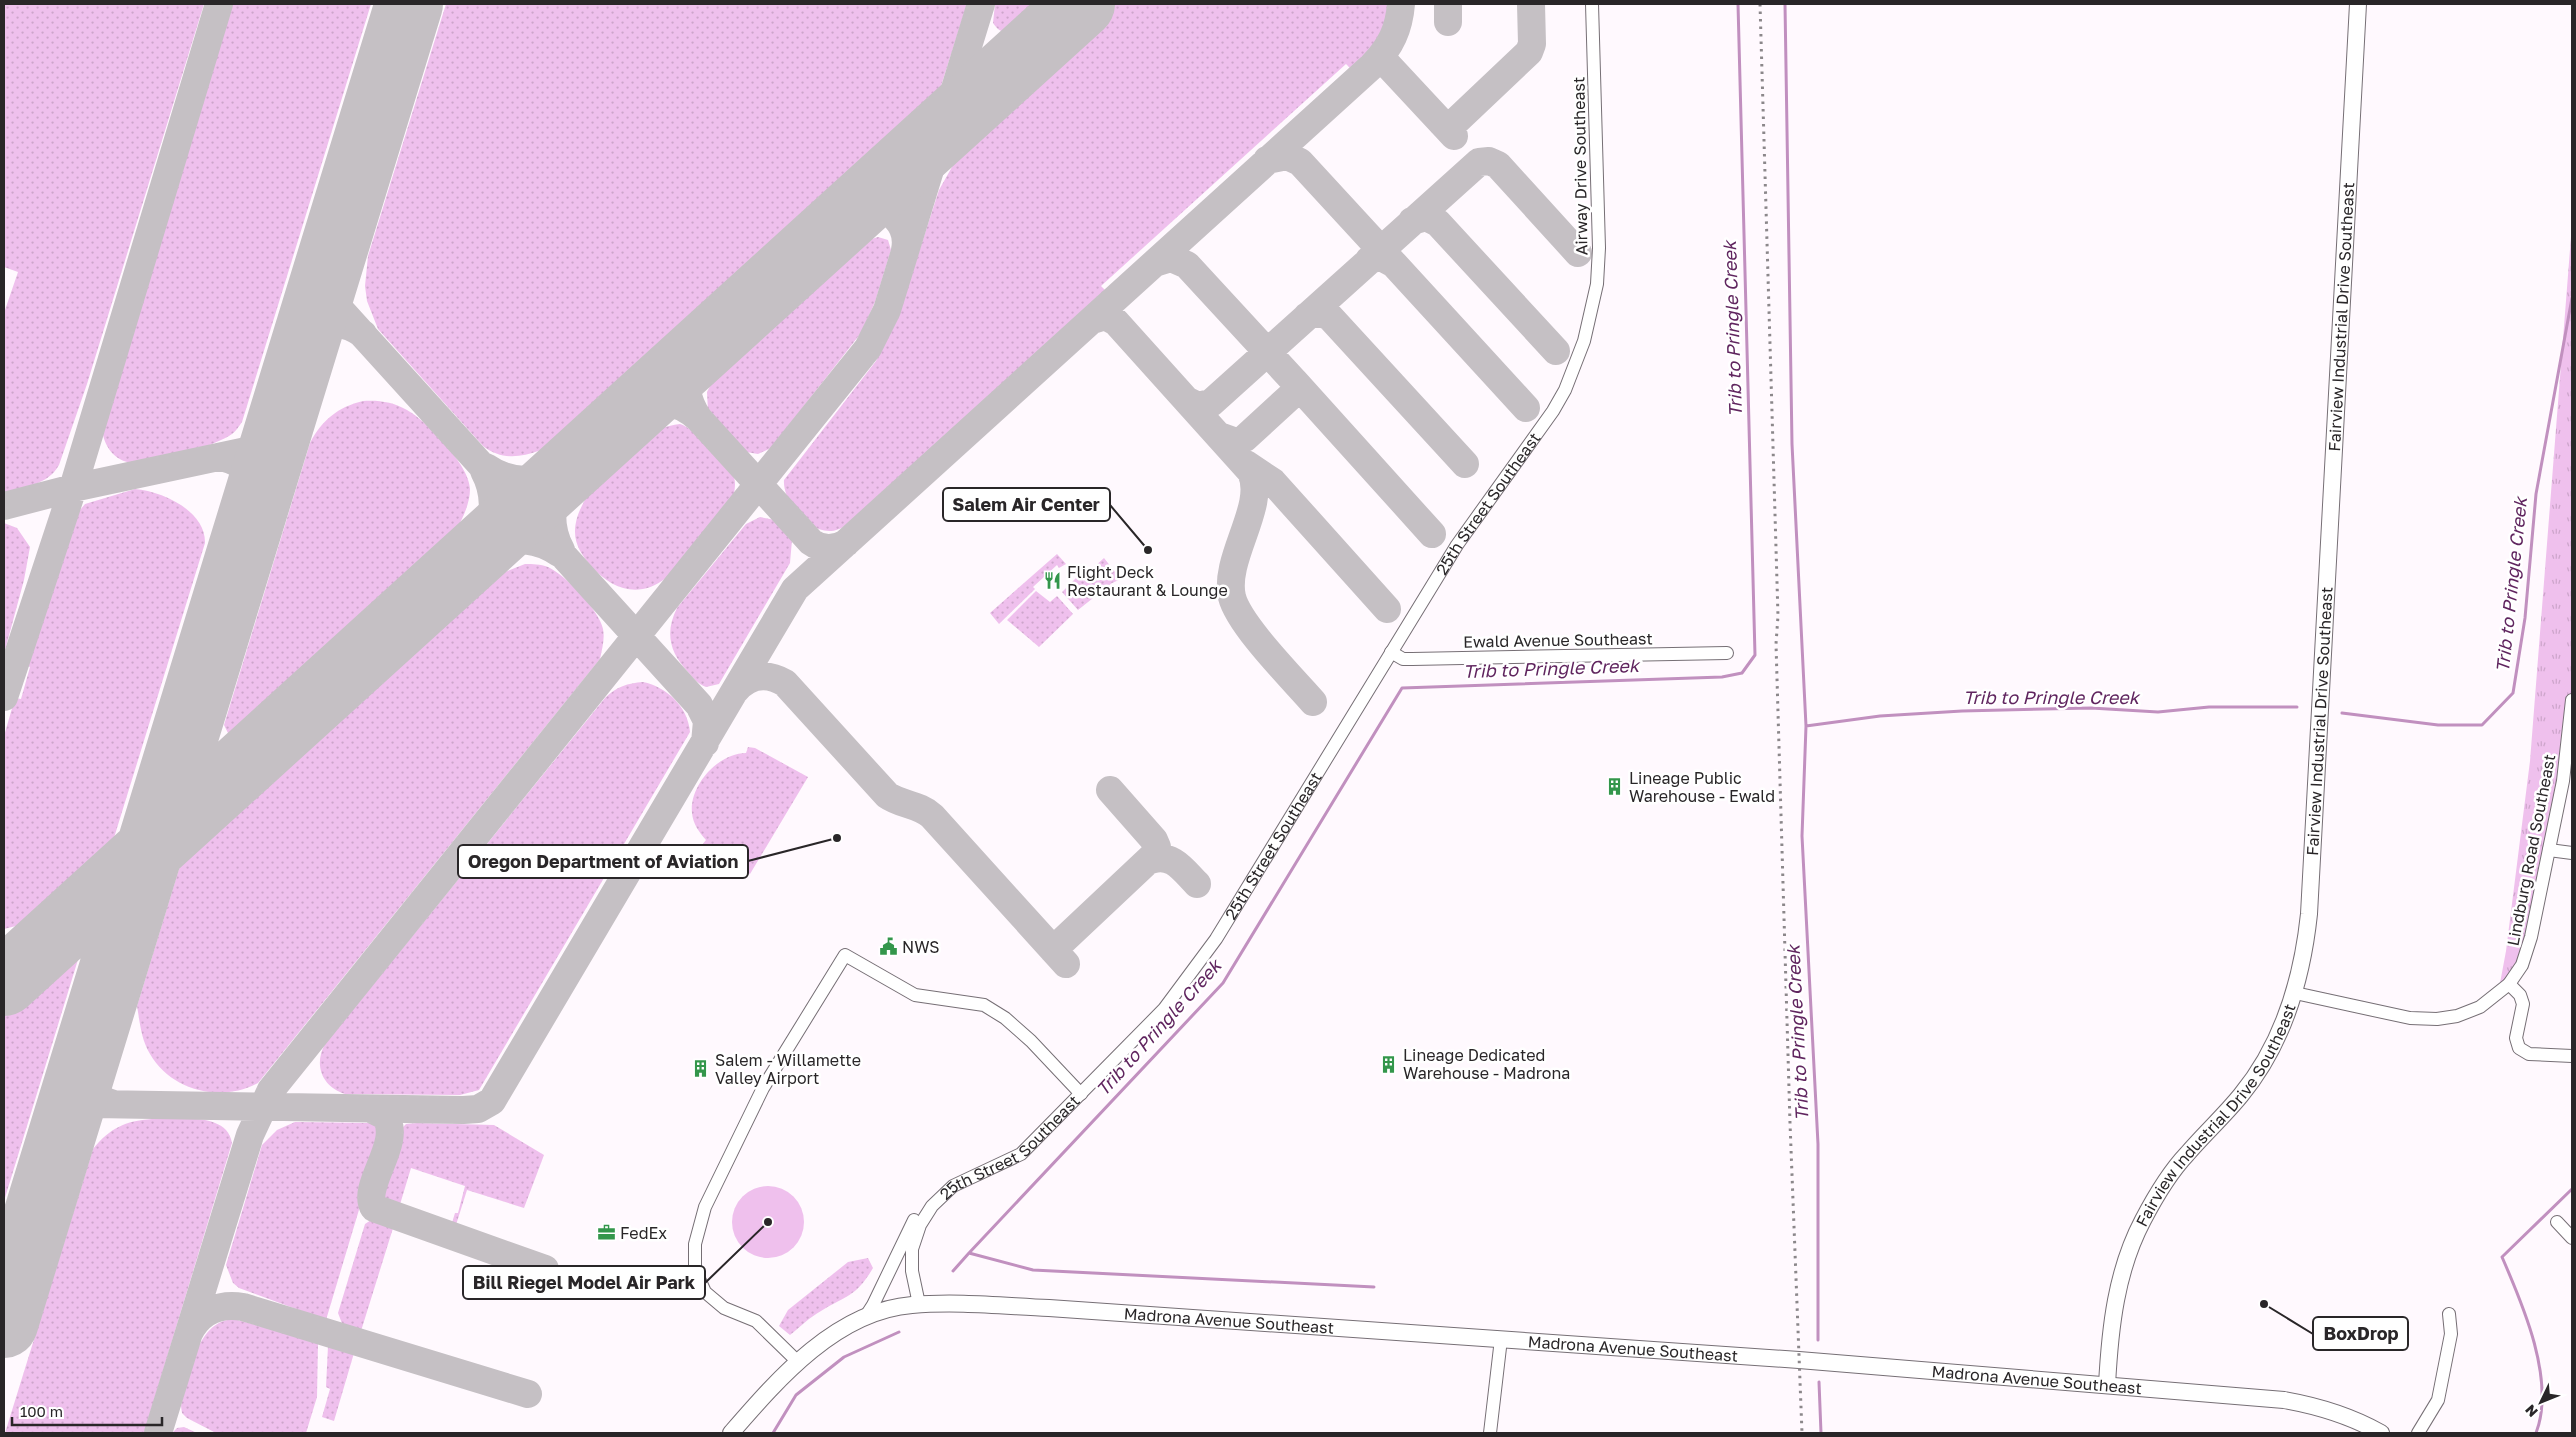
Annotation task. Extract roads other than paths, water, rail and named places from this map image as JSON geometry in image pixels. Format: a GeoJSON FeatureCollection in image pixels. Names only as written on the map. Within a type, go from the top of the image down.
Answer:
{"type":"FeatureCollection","features":[{"type":"Feature","properties":{"kind":"main road","name":"Fairview Industrial Drive Southeast"},"geometry":{"type":"LineString","coordinates":[[2107,1385],[2115,1302],[2127,1256],[2143,1220],[2185,1155],[2249,1085],[2271,1049],[2295,993],[2303,960],[2309,914],[2358,4]]}},
{"type":"Feature","properties":{"kind":"main road","name":"Madrona Avenue Southeast"},"geometry":{"type":"LineString","coordinates":[[864,1318],[880,1312],[919,1304],[1049,1308],[1806,1360],[2303,1403],[2347,1417],[2381,1433]]}},
{"type":"Feature","properties":{"kind":"main road"},"geometry":{"type":"LineString","coordinates":[[731,1433],[798,1362],[830,1337],[864,1318]]}},
{"type":"Feature","properties":{"kind":"street","name":"Airway Drive Southeast"},"geometry":{"type":"LineString","coordinates":[[1587,326],[1597,284],[1599,248],[1592,4]]}},
{"type":"Feature","properties":{"kind":"street","name":"25th Street Southeast"},"geometry":{"type":"LineString","coordinates":[[919,1304],[912,1271],[912,1249],[920,1225],[932,1206],[953,1186],[1021,1154],[1148,1027],[1181,988],[1216,939],[1277,836],[1477,514],[1553,411],[1570,376],[1587,326]]}},
{"type":"Feature","properties":{"kind":"street","name":"Ewald Avenue Southeast"},"geometry":{"type":"LineString","coordinates":[[1392,652],[1403,659],[1727,653]]}},
{"type":"Feature","properties":{"kind":"street","name":"Lindburg Road Southeast"},"geometry":{"type":"LineString","coordinates":[[2295,993],[2410,1018],[2437,1020],[2457,1016],[2480,1007],[2509,984],[2522,965],[2528,948],[2563,781],[2572,700]]}},
{"type":"Feature","properties":{"kind":"street"},"geometry":{"type":"LineString","coordinates":[[2549,850],[2572,852]]}},
{"type":"Feature","properties":{"kind":"street"},"geometry":{"type":"LineString","coordinates":[[798,1362],[756,1321],[724,1308],[705,1292],[695,1270],[695,1244],[705,1207],[763,1088],[846,955],[915,994],[984,1005],[1005,1018],[1031,1041],[1081,1094]]}},
{"type":"Feature","properties":{"kind":"street"},"geometry":{"type":"LineString","coordinates":[[2509,984],[2520,995],[2523,1004],[2516,1043],[2529,1054],[2572,1056]]}},
{"type":"Feature","properties":{"kind":"street"},"geometry":{"type":"LineString","coordinates":[[864,1318],[873,1305],[914,1220],[923,1210],[932,1206]]}},
{"type":"Feature","properties":{"kind":"street"},"geometry":{"type":"LineString","coordinates":[[2557,1222],[2572,1238]]}},
{"type":"Feature","properties":{"kind":"street"},"geometry":{"type":"LineString","coordinates":[[2418,1433],[2438,1400],[2451,1334],[2449,1314]]}},
{"type":"Feature","properties":{"kind":"street"},"geometry":{"type":"LineString","coordinates":[[1490,1433],[1501,1339]]}},
{"type":"Feature","properties":{"kind":"waterway","name":"Trib to Pringle Creek"},"geometry":{"type":"LineString","coordinates":[[969,1253],[1223,983],[1402,688],[1722,677],[1742,673],[1755,655],[1738,4]]}},
{"type":"Feature","properties":{"kind":"waterway","name":"Trib to Pringle Creek"},"geometry":{"type":"LineString","coordinates":[[1785,4],[1792,444],[1806,726],[1802,836],[1818,1144],[1818,1340]]}},
{"type":"Feature","properties":{"kind":"waterway","name":"Trib to Pringle Creek"},"geometry":{"type":"LineString","coordinates":[[2342,713],[2438,725],[2482,725],[2513,693],[2525,618],[2536,494],[2572,298]]}},
{"type":"Feature","properties":{"kind":"waterway","name":"Trib to Pringle Creek"},"geometry":{"type":"LineString","coordinates":[[1806,726],[1880,716],[1962,711],[2091,708],[2158,712],[2209,707],[2297,707]]}},
{"type":"Feature","properties":{"kind":"waterway"},"geometry":{"type":"LineString","coordinates":[[2536,1433],[2541,1412],[2540,1367],[2527,1320],[2502,1257],[2572,1189]]}},
{"type":"Feature","properties":{"kind":"waterway","name":"Trib to Pringle Creek"},"geometry":{"type":"LineString","coordinates":[[953,1271],[969,1253],[1033,1270],[1374,1287]]}},
{"type":"Feature","properties":{"kind":"waterway","name":"Trib to Pringle Creek"},"geometry":{"type":"LineString","coordinates":[[773,1433],[796,1395],[844,1357],[899,1332]]}},
{"type":"Feature","properties":{"kind":"waterway","name":"Trib to Pringle Creek"},"geometry":{"type":"LineString","coordinates":[[1819,1382],[1821,1433]]}},
{"type":"Feature","properties":{"kind":"railway"},"geometry":{"type":"LineString","coordinates":[[1760,4],[1778,616],[1776,644],[1790,1123],[1802,1433]]}},
{"type":"Feature","properties":{"kind":"place","name":"Salem Air Center"},"geometry":{"type":"Point","coordinates":[1148,550]}},
{"type":"Feature","properties":{"kind":"place","name":"Flight Deck Restaurant & Lounge"},"geometry":{"type":"Point","coordinates":[1053,581]}},
{"type":"Feature","properties":{"kind":"place","name":"Lineage Public Warehouse - Ewald"},"geometry":{"type":"Point","coordinates":[1615,787]}},
{"type":"Feature","properties":{"kind":"place","name":"Oregon Department of Aviation"},"geometry":{"type":"Point","coordinates":[837,838]}},
{"type":"Feature","properties":{"kind":"place","name":"NWS"},"geometry":{"type":"Point","coordinates":[888,947]}},
{"type":"Feature","properties":{"kind":"place","name":"Lineage Dedicated Warehouse - Madrona"},"geometry":{"type":"Point","coordinates":[1389,1064]}},
{"type":"Feature","properties":{"kind":"place","name":"Salem - Willamette Valley Airport"},"geometry":{"type":"Point","coordinates":[701,1069]}},
{"type":"Feature","properties":{"kind":"place","name":"Bill Riegel Model Air Park"},"geometry":{"type":"Point","coordinates":[768,1222]}},
{"type":"Feature","properties":{"kind":"place","name":"FedEx"},"geometry":{"type":"Point","coordinates":[606,1233]}},
{"type":"Feature","properties":{"kind":"place","name":"BoxDrop"},"geometry":{"type":"Point","coordinates":[2264,1304]}}]}
